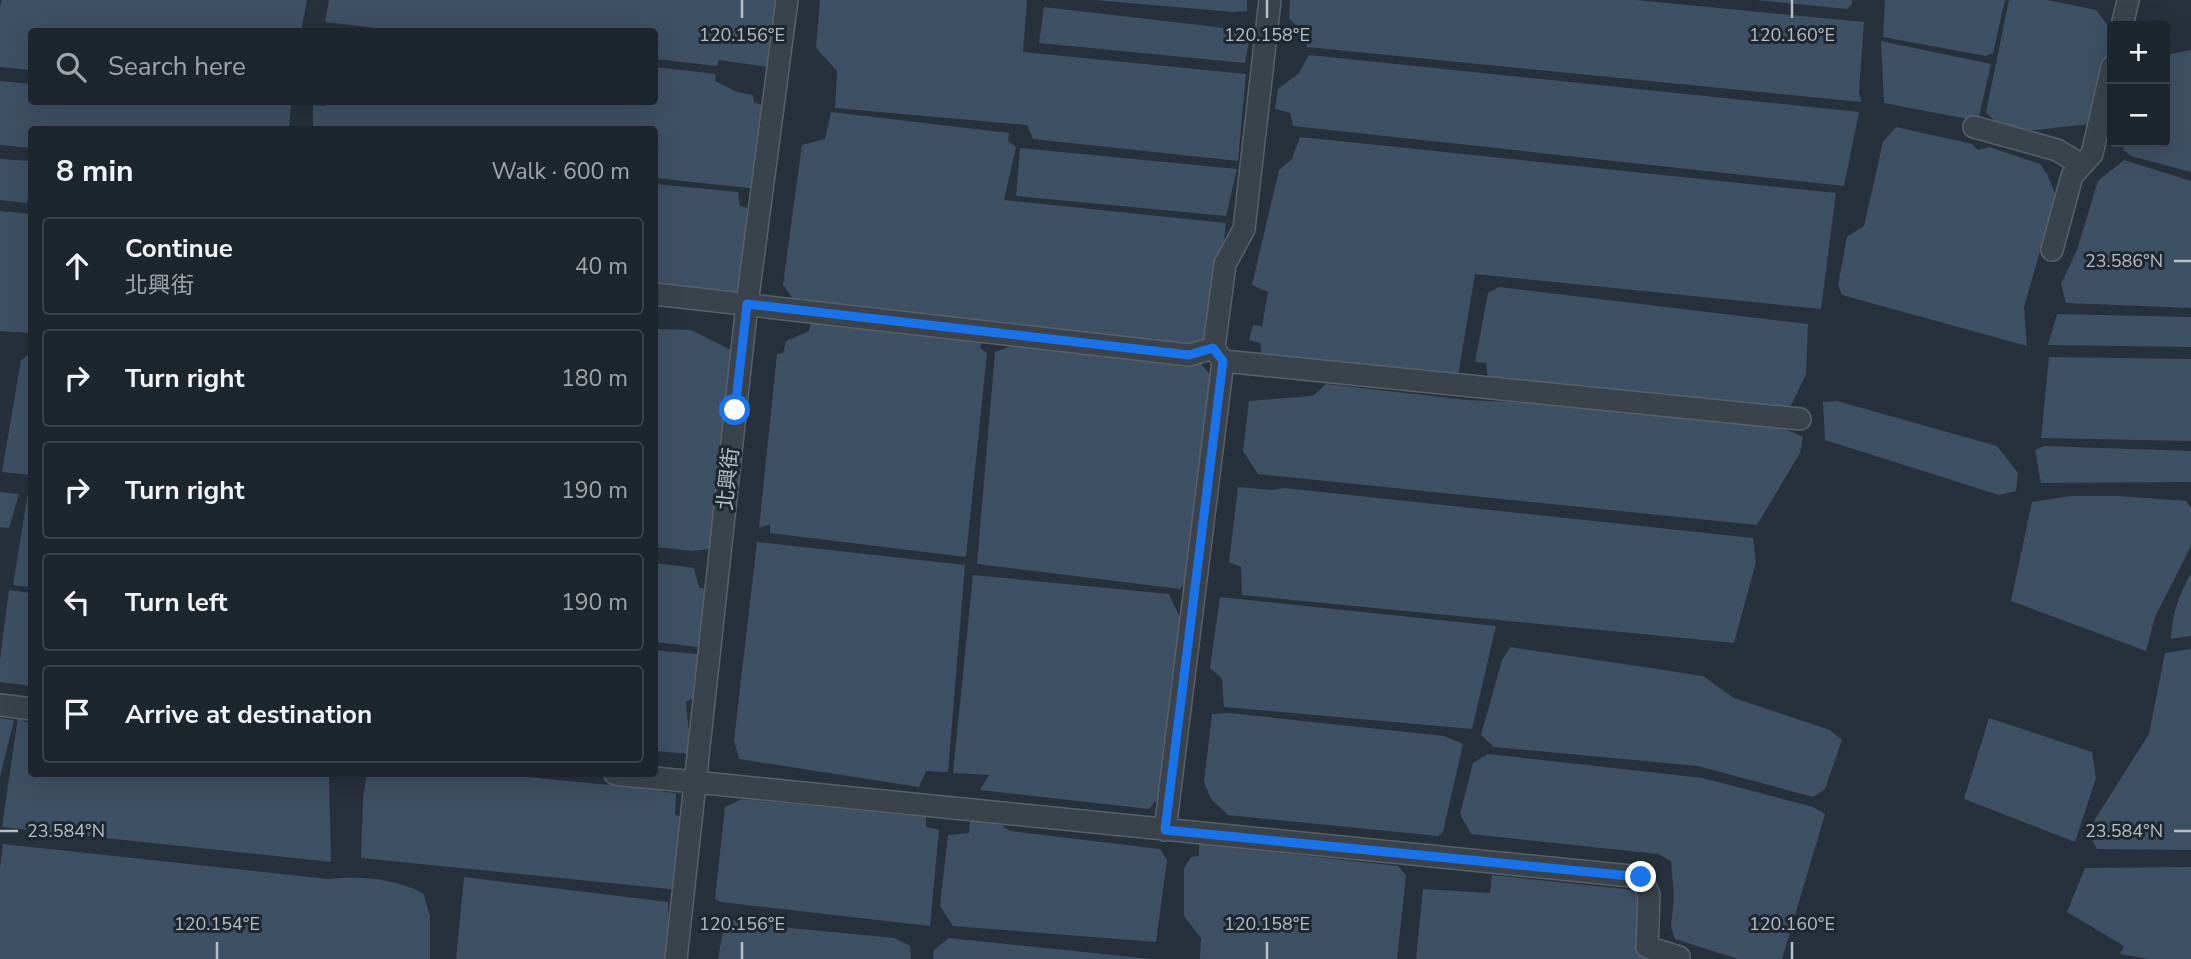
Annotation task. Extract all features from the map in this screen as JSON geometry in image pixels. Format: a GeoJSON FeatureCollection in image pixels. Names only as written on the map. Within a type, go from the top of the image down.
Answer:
{"type":"FeatureCollection","features":[{"type":"Feature","properties":{"kind":"street","name":"北興街"},"geometry":{"type":"LineString","coordinates":[[676,959],[747,304],[787,0]]}},
{"type":"Feature","properties":{"kind":"street"},"geometry":{"type":"LineString","coordinates":[[1165,830],[1218,354],[1225,264],[1244,229],[1270,0]]}},
{"type":"Feature","properties":{"kind":"street"},"geometry":{"type":"LineString","coordinates":[[2052,250],[2072,176],[2092,154],[2108,84]]}},
{"type":"Feature","properties":{"kind":"street"},"geometry":{"type":"LineString","coordinates":[[1974,127],[2057,150],[2082,165]]}},
{"type":"Feature","properties":{"kind":"street"},"geometry":{"type":"LineString","coordinates":[[658,294],[1189,355],[1218,354],[1800,419]]}},
{"type":"Feature","properties":{"kind":"street"},"geometry":{"type":"LineString","coordinates":[[0,705],[28,708]]}},
{"type":"Feature","properties":{"kind":"street"},"geometry":{"type":"LineString","coordinates":[[645,777],[1641,877],[1648,895],[1647,947],[1679,957]]}},
{"type":"Feature","properties":{"kind":"water"},"geometry":{"type":"Polygon","coordinates":[[[2,0],[307,0],[302,28],[28,28],[28,70],[0,67],[2,0]]]}},
{"type":"Feature","properties":{"kind":"water"},"geometry":{"type":"Polygon","coordinates":[[[329,0],[775,0],[768,67],[719,60],[717,66],[658,59],[658,28],[377,28],[325,22],[329,0]]]}},
{"type":"Feature","properties":{"kind":"water"},"geometry":{"type":"Polygon","coordinates":[[[820,0],[1027,0],[1023,52],[1246,74],[1238,161],[1033,139],[1027,125],[835,108],[837,71],[816,48],[820,0]]]}},
{"type":"Feature","properties":{"kind":"water"},"geometry":{"type":"Polygon","coordinates":[[[1095,0],[1247,0],[1247,11],[1233,12],[1095,0]]]}},
{"type":"Feature","properties":{"kind":"water"},"geometry":{"type":"Polygon","coordinates":[[[1290,0],[1636,0],[1864,22],[1859,91],[1861,102],[1307,47],[1305,33],[1289,19],[1290,0]]]}},
{"type":"Feature","properties":{"kind":"water"},"geometry":{"type":"Polygon","coordinates":[[[1756,0],[1852,0],[1852,4],[1847,9],[1756,0]]]}},
{"type":"Feature","properties":{"kind":"water"},"geometry":{"type":"Polygon","coordinates":[[[1885,0],[2005,0],[1993,53],[1986,56],[1883,37],[1885,0]]]}},
{"type":"Feature","properties":{"kind":"water"},"geometry":{"type":"Polygon","coordinates":[[[2009,0],[2047,0],[2096,10],[2107,24],[2107,72],[2089,124],[2006,133],[1986,112],[2009,0]]]}},
{"type":"Feature","properties":{"kind":"water"},"geometry":{"type":"Polygon","coordinates":[[[1044,7],[1251,31],[1245,63],[1039,43],[1044,7]]]}},
{"type":"Feature","properties":{"kind":"water"},"geometry":{"type":"Polygon","coordinates":[[[1881,41],[1991,64],[1978,121],[1884,103],[1881,41]]]}},
{"type":"Feature","properties":{"kind":"water"},"geometry":{"type":"Polygon","coordinates":[[[2191,50],[2191,172],[2131,156],[2123,150],[2124,147],[2170,147],[2170,54],[2191,50]]]}},
{"type":"Feature","properties":{"kind":"water"},"geometry":{"type":"Polygon","coordinates":[[[1309,55],[1859,112],[1844,186],[1293,126],[1290,113],[1275,109],[1278,89],[1299,73],[1309,55]]]}},
{"type":"Feature","properties":{"kind":"water"},"geometry":{"type":"Polygon","coordinates":[[[658,67],[716,74],[715,81],[737,92],[753,95],[754,102],[766,107],[758,189],[658,178],[658,126],[313,126],[313,105],[658,105],[658,67]]]}},
{"type":"Feature","properties":{"kind":"water"},"geometry":{"type":"Polygon","coordinates":[[[0,81],[28,84],[28,105],[291,105],[289,126],[28,126],[28,148],[0,145],[0,81]]]}},
{"type":"Feature","properties":{"kind":"water"},"geometry":{"type":"Polygon","coordinates":[[[831,112],[1009,133],[1008,141],[1016,147],[1004,200],[1226,223],[1213,338],[1193,348],[799,308],[783,284],[802,145],[825,139],[831,112]]]}},
{"type":"Feature","properties":{"kind":"water"},"geometry":{"type":"Polygon","coordinates":[[[1896,127],[1972,144],[1978,150],[1989,147],[2040,164],[2047,174],[2056,196],[2024,307],[2027,346],[1842,295],[1838,285],[1847,237],[1864,226],[1883,142],[1896,127]]]}},
{"type":"Feature","properties":{"kind":"water"},"geometry":{"type":"Polygon","coordinates":[[[1300,137],[1836,193],[1821,309],[1475,274],[1457,382],[1262,355],[1260,343],[1249,340],[1253,325],[1262,326],[1268,292],[1252,285],[1279,170],[1292,159],[1300,137]]]}},
{"type":"Feature","properties":{"kind":"water"},"geometry":{"type":"Polygon","coordinates":[[[1020,148],[1237,169],[1226,216],[1016,196],[1020,148]]]}},
{"type":"Feature","properties":{"kind":"water"},"geometry":{"type":"Polygon","coordinates":[[[0,159],[28,161],[27,203],[0,200],[0,159]]]}},
{"type":"Feature","properties":{"kind":"water"},"geometry":{"type":"Polygon","coordinates":[[[2124,160],[2191,181],[2191,308],[2066,303],[2061,284],[2077,250],[2098,181],[2124,160]]]}},
{"type":"Feature","properties":{"kind":"water"},"geometry":{"type":"Polygon","coordinates":[[[658,184],[738,192],[740,206],[748,208],[747,219],[753,225],[745,293],[658,292],[658,184]]]}},
{"type":"Feature","properties":{"kind":"water"},"geometry":{"type":"Polygon","coordinates":[[[0,211],[28,214],[28,333],[0,331],[0,211]]]}},
{"type":"Feature","properties":{"kind":"water"},"geometry":{"type":"Polygon","coordinates":[[[1499,287],[1808,324],[1806,374],[1789,410],[1488,378],[1486,363],[1475,362],[1488,293],[1499,287]]]}},
{"type":"Feature","properties":{"kind":"water"},"geometry":{"type":"Polygon","coordinates":[[[2057,314],[2191,317],[2191,347],[2048,345],[2057,314]]]}},
{"type":"Feature","properties":{"kind":"water"},"geometry":{"type":"Polygon","coordinates":[[[811,323],[982,341],[980,348],[987,353],[966,557],[770,533],[770,524],[759,528],[777,354],[783,353],[786,341],[809,331],[811,323]]]}},
{"type":"Feature","properties":{"kind":"water"},"geometry":{"type":"Polygon","coordinates":[[[658,329],[691,330],[737,353],[715,548],[693,551],[658,547],[658,329]]]}},
{"type":"Feature","properties":{"kind":"water"},"geometry":{"type":"Polygon","coordinates":[[[1014,345],[1200,363],[1215,380],[1193,573],[1180,589],[977,564],[995,352],[1014,345]]]}},
{"type":"Feature","properties":{"kind":"water"},"geometry":{"type":"Polygon","coordinates":[[[28,355],[28,475],[2,472],[21,360],[28,355]]]}},
{"type":"Feature","properties":{"kind":"water"},"geometry":{"type":"Polygon","coordinates":[[[2049,357],[2191,359],[2191,441],[2041,438],[2049,357]]]}},
{"type":"Feature","properties":{"kind":"water"},"geometry":{"type":"Polygon","coordinates":[[[1326,384],[1467,400],[1532,403],[1783,428],[1803,437],[1800,453],[1757,525],[1258,474],[1243,451],[1249,401],[1313,396],[1326,384]]]}},
{"type":"Feature","properties":{"kind":"water"},"geometry":{"type":"Polygon","coordinates":[[[1837,401],[1997,446],[2018,473],[2016,491],[1999,495],[1825,440],[1823,402],[1837,401]]]}},
{"type":"Feature","properties":{"kind":"water"},"geometry":{"type":"Polygon","coordinates":[[[2044,446],[2191,451],[2191,482],[2041,483],[2035,450],[2044,446]]]}},
{"type":"Feature","properties":{"kind":"water"},"geometry":{"type":"Polygon","coordinates":[[[1238,487],[1273,490],[1284,488],[1753,538],[1756,562],[1734,643],[1242,595],[1241,567],[1229,562],[1238,487]]]}},
{"type":"Feature","properties":{"kind":"water"},"geometry":{"type":"Polygon","coordinates":[[[0,492],[19,494],[9,528],[0,527],[0,492]]]}},
{"type":"Feature","properties":{"kind":"water"},"geometry":{"type":"Polygon","coordinates":[[[28,492],[28,587],[13,585],[28,492]]]}},
{"type":"Feature","properties":{"kind":"water"},"geometry":{"type":"Polygon","coordinates":[[[2071,496],[2186,501],[2191,508],[2191,546],[2155,617],[2146,651],[2011,601],[2032,502],[2071,496]]]}},
{"type":"Feature","properties":{"kind":"water"},"geometry":{"type":"Polygon","coordinates":[[[757,542],[965,565],[948,772],[926,771],[919,787],[739,759],[734,740],[757,542]]]}},
{"type":"Feature","properties":{"kind":"water"},"geometry":{"type":"Polygon","coordinates":[[[658,563],[694,568],[699,587],[714,592],[707,640],[700,638],[698,647],[658,642],[658,563]]]}},
{"type":"Feature","properties":{"kind":"water"},"geometry":{"type":"Polygon","coordinates":[[[2191,573],[2191,636],[2171,639],[2177,605],[2191,573]]]}},
{"type":"Feature","properties":{"kind":"water"},"geometry":{"type":"Polygon","coordinates":[[[973,575],[1169,594],[1187,633],[1165,790],[1149,809],[980,790],[989,775],[953,773],[973,575]]]}},
{"type":"Feature","properties":{"kind":"water"},"geometry":{"type":"Polygon","coordinates":[[[9,590],[28,593],[28,686],[0,682],[0,660],[9,590]]]}},
{"type":"Feature","properties":{"kind":"water"},"geometry":{"type":"Polygon","coordinates":[[[1220,597],[1496,626],[1472,729],[1224,707],[1222,679],[1210,668],[1220,597]]]}},
{"type":"Feature","properties":{"kind":"water"},"geometry":{"type":"Polygon","coordinates":[[[1510,647],[1703,676],[1734,698],[1830,730],[1842,740],[1825,789],[1813,797],[1698,766],[1494,747],[1481,735],[1502,660],[1510,647]]]}},
{"type":"Feature","properties":{"kind":"water"},"geometry":{"type":"Polygon","coordinates":[[[2191,649],[2191,850],[2097,849],[2090,836],[2095,819],[2149,734],[2165,653],[2191,649]]]}},
{"type":"Feature","properties":{"kind":"water"},"geometry":{"type":"Polygon","coordinates":[[[658,650],[706,655],[703,692],[686,702],[691,754],[658,751],[658,650]]]}},
{"type":"Feature","properties":{"kind":"water"},"geometry":{"type":"Polygon","coordinates":[[[1229,713],[1444,736],[1463,744],[1443,832],[1438,836],[1228,815],[1211,799],[1204,782],[1212,714],[1229,713]]]}},
{"type":"Feature","properties":{"kind":"water"},"geometry":{"type":"Polygon","coordinates":[[[18,717],[28,722],[28,777],[329,777],[331,862],[2,827],[18,717]]]}},
{"type":"Feature","properties":{"kind":"water"},"geometry":{"type":"Polygon","coordinates":[[[0,718],[14,720],[0,777],[0,718]]]}},
{"type":"Feature","properties":{"kind":"water"},"geometry":{"type":"Polygon","coordinates":[[[1989,718],[2092,752],[2096,778],[2075,842],[1964,799],[1989,718]]]}},
{"type":"Feature","properties":{"kind":"water"},"geometry":{"type":"Polygon","coordinates":[[[1488,754],[1703,778],[1813,807],[1825,814],[1782,959],[1738,959],[1675,939],[1671,927],[1674,897],[1671,861],[1658,854],[1471,834],[1460,814],[1473,763],[1488,754]]]}},
{"type":"Feature","properties":{"kind":"water"},"geometry":{"type":"Polygon","coordinates":[[[366,777],[527,777],[676,793],[675,815],[684,818],[679,890],[361,858],[366,777]]]}},
{"type":"Feature","properties":{"kind":"water"},"geometry":{"type":"Polygon","coordinates":[[[742,799],[926,817],[926,827],[939,830],[930,926],[721,902],[715,899],[725,807],[742,799]]]}},
{"type":"Feature","properties":{"kind":"water"},"geometry":{"type":"Polygon","coordinates":[[[970,821],[1002,825],[1010,831],[1160,849],[1167,860],[1156,942],[953,926],[940,906],[948,835],[969,833],[970,821]]]}},
{"type":"Feature","properties":{"kind":"water"},"geometry":{"type":"Polygon","coordinates":[[[3,844],[328,879],[377,879],[400,884],[423,893],[430,916],[430,959],[0,959],[0,868],[3,844]]]}},
{"type":"Feature","properties":{"kind":"water"},"geometry":{"type":"Polygon","coordinates":[[[1199,844],[1398,866],[1406,876],[1397,959],[1200,959],[1201,938],[1184,916],[1184,868],[1191,857],[1199,856],[1199,844]]]}},
{"type":"Feature","properties":{"kind":"water"},"geometry":{"type":"Polygon","coordinates":[[[2191,867],[2191,959],[2149,959],[2120,954],[2124,946],[2067,912],[2085,868],[2191,867]]]}},
{"type":"Feature","properties":{"kind":"water"},"geometry":{"type":"Polygon","coordinates":[[[1492,875],[1653,892],[1648,959],[1416,959],[1423,889],[1490,893],[1492,875]]]}},
{"type":"Feature","properties":{"kind":"water"},"geometry":{"type":"Polygon","coordinates":[[[464,877],[668,902],[670,959],[456,959],[464,877]]]}},
{"type":"Feature","properties":{"kind":"water"},"geometry":{"type":"Polygon","coordinates":[[[740,917],[791,928],[894,938],[910,946],[911,959],[718,959],[724,925],[740,917]]]}},
{"type":"Feature","properties":{"kind":"water"},"geometry":{"type":"Polygon","coordinates":[[[949,938],[1152,959],[933,959],[934,950],[949,938]]]}},
{"type":"Feature","properties":{"kind":"route"},"geometry":{"type":"LineString","coordinates":[[735,410],[747,304],[1189,355],[1213,348],[1223,361],[1165,830],[1641,877]]}}]}
